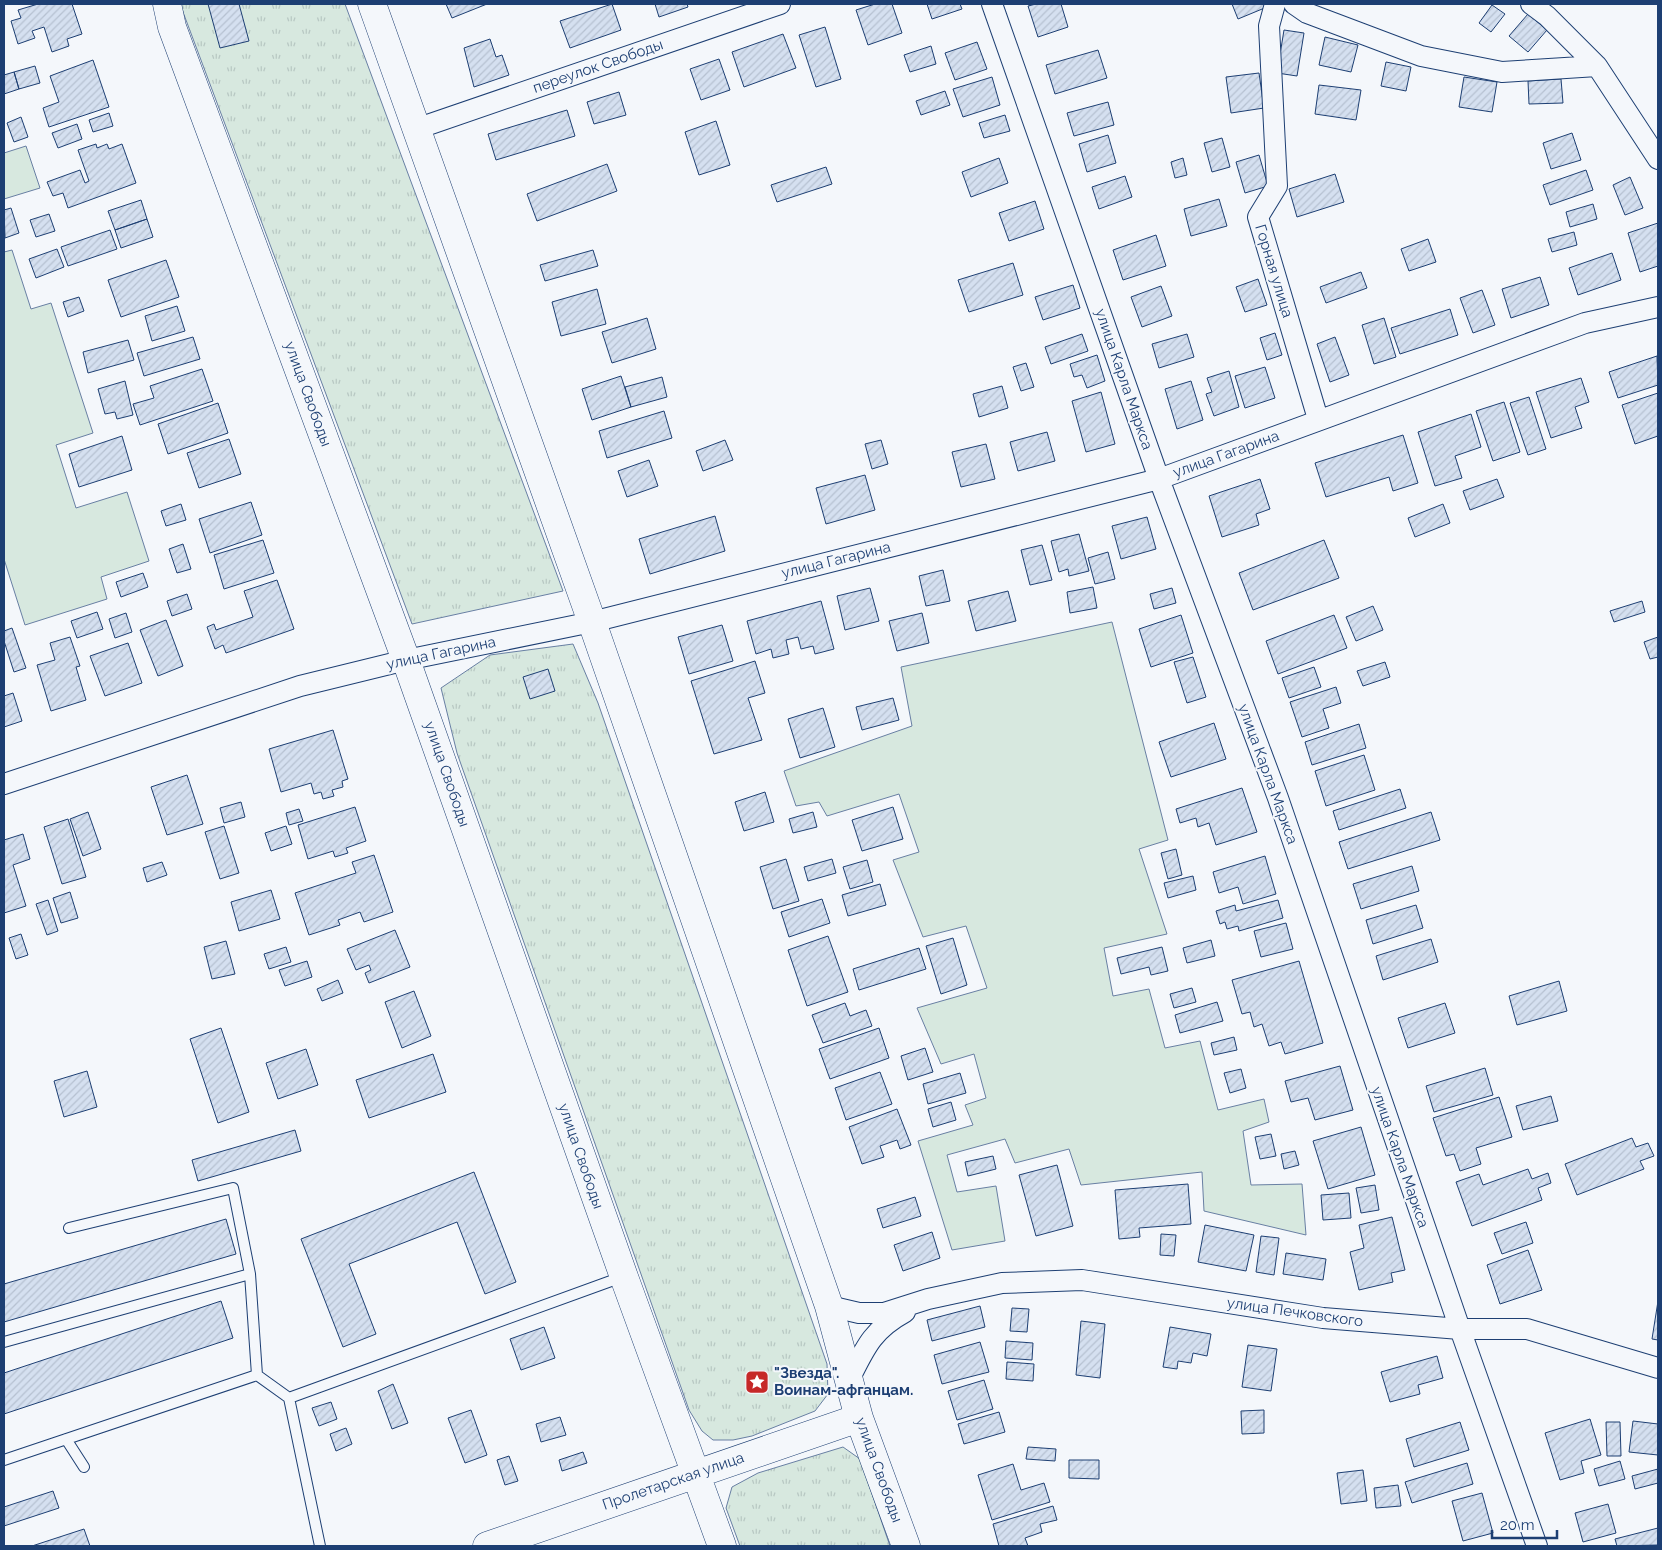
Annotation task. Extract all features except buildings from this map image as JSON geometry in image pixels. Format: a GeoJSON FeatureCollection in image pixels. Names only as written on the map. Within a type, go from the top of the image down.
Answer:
{"type":"FeatureCollection","features":[{"type":"Feature","properties":{"kind":"main road","name":"улица Свободы"},"geometry":{"type":"LineString","coordinates":[[372,4],[592,622],[829,1306],[859,1418],[906,1546]]}},
{"type":"Feature","properties":{"kind":"main road","name":"улица Свободы"},"geometry":{"type":"LineString","coordinates":[[167,11],[406,660],[624,1277],[722,1546]]}},
{"type":"Feature","properties":{"kind":"main road","name":"Пролетарская улица"},"geometry":{"type":"LineString","coordinates":[[487,1546],[859,1418]]}},
{"type":"Feature","properties":{"kind":"street","name":"переулок Свободы"},"geometry":{"type":"LineString","coordinates":[[416,129],[780,4]]}},
{"type":"Feature","properties":{"kind":"street","name":"улица Карла Маркса"},"geometry":{"type":"LineString","coordinates":[[992,4],[1159,479],[1278,798],[1460,1330],[1537,1546]]}},
{"type":"Feature","properties":{"kind":"street","name":"Горная улица"},"geometry":{"type":"LineString","coordinates":[[1275,4],[1269,26],[1277,186],[1258,217],[1318,419]]}},
{"type":"Feature","properties":{"kind":"street"},"geometry":{"type":"LineString","coordinates":[[1294,4],[1307,13],[1421,56],[1502,72],[1598,66]]}},
{"type":"Feature","properties":{"kind":"street"},"geometry":{"type":"LineString","coordinates":[[1531,4],[1547,16],[1598,66],[1658,159]]}},
{"type":"Feature","properties":{"kind":"street","name":"улица Гагарина"},"geometry":{"type":"LineString","coordinates":[[4,784],[300,686],[406,660],[592,622],[1159,479],[1318,419],[1585,323],[1658,307]]}},
{"type":"Feature","properties":{"kind":"street","name":"улица Печковского"},"geometry":{"type":"LineString","coordinates":[[928,1299],[1002,1283],[1082,1280],[1323,1318],[1460,1330],[1527,1329],[1658,1368]]}},
{"type":"Feature","properties":{"kind":"street"},"geometry":{"type":"LineString","coordinates":[[829,1306],[859,1313],[884,1313],[928,1299]]}},
{"type":"Feature","properties":{"kind":"street"},"geometry":{"type":"LineString","coordinates":[[848,1380],[868,1342],[885,1322],[928,1299]]}},
{"type":"Feature","properties":{"kind":"lane"},"geometry":{"type":"LineString","coordinates":[[69,1228],[233,1188],[250,1274],[257,1375]]}},
{"type":"Feature","properties":{"kind":"lane"},"geometry":{"type":"LineString","coordinates":[[4,1342],[250,1274]]}},
{"type":"Feature","properties":{"kind":"lane"},"geometry":{"type":"LineString","coordinates":[[289,1398],[624,1277]]}},
{"type":"Feature","properties":{"kind":"lane"},"geometry":{"type":"LineString","coordinates":[[257,1375],[289,1398],[320,1546]]}},
{"type":"Feature","properties":{"kind":"lane"},"geometry":{"type":"LineString","coordinates":[[4,1460],[257,1375]]}},
{"type":"Feature","properties":{"kind":"lane"},"geometry":{"type":"LineString","coordinates":[[66,1439],[84,1467]]}},
{"type":"Feature","properties":{"kind":"green space"},"geometry":{"type":"Polygon","coordinates":[[[180,4],[345,4],[563,591],[412,624],[180,4]]]}},
{"type":"Feature","properties":{"kind":"green space"},"geometry":{"type":"Polygon","coordinates":[[[26,146],[40,188],[4,199],[4,153],[26,146]]]}},
{"type":"Feature","properties":{"kind":"green space"},"geometry":{"type":"Polygon","coordinates":[[[12,250],[31,309],[51,303],[93,433],[56,445],[76,508],[127,492],[149,561],[101,577],[107,599],[25,625],[4,559],[4,252],[12,250]]]}},
{"type":"Feature","properties":{"kind":"green space"},"geometry":{"type":"Polygon","coordinates":[[[1112,622],[1168,840],[1139,849],[1167,934],[1104,948],[1113,996],[1149,989],[1165,1048],[1200,1041],[1218,1110],[1264,1099],[1269,1122],[1243,1131],[1251,1185],[1302,1184],[1306,1235],[1204,1211],[1202,1172],[1081,1185],[1069,1149],[1015,1163],[1005,1139],[947,1155],[957,1192],[996,1186],[1005,1241],[952,1250],[918,1141],[973,1125],[965,1105],[986,1098],[974,1054],[941,1064],[917,1008],[987,988],[966,926],[923,937],[893,860],[919,852],[899,794],[827,816],[819,802],[796,806],[784,771],[912,726],[901,667],[1112,622]]]}},
{"type":"Feature","properties":{"kind":"green space"},"geometry":{"type":"Polygon","coordinates":[[[573,644],[598,703],[827,1364],[828,1394],[815,1411],[752,1436],[733,1440],[713,1440],[702,1431],[689,1410],[457,753],[441,688],[490,655],[573,644]]]}},
{"type":"Feature","properties":{"kind":"green space"},"geometry":{"type":"Polygon","coordinates":[[[843,1447],[860,1459],[890,1546],[740,1546],[726,1508],[732,1487],[758,1473],[843,1447]]]}},
{"type":"Feature","properties":{"kind":"place","name":"\"Звезда\". Воинам-афганцам."},"geometry":{"type":"Point","coordinates":[757,1382]}}]}
